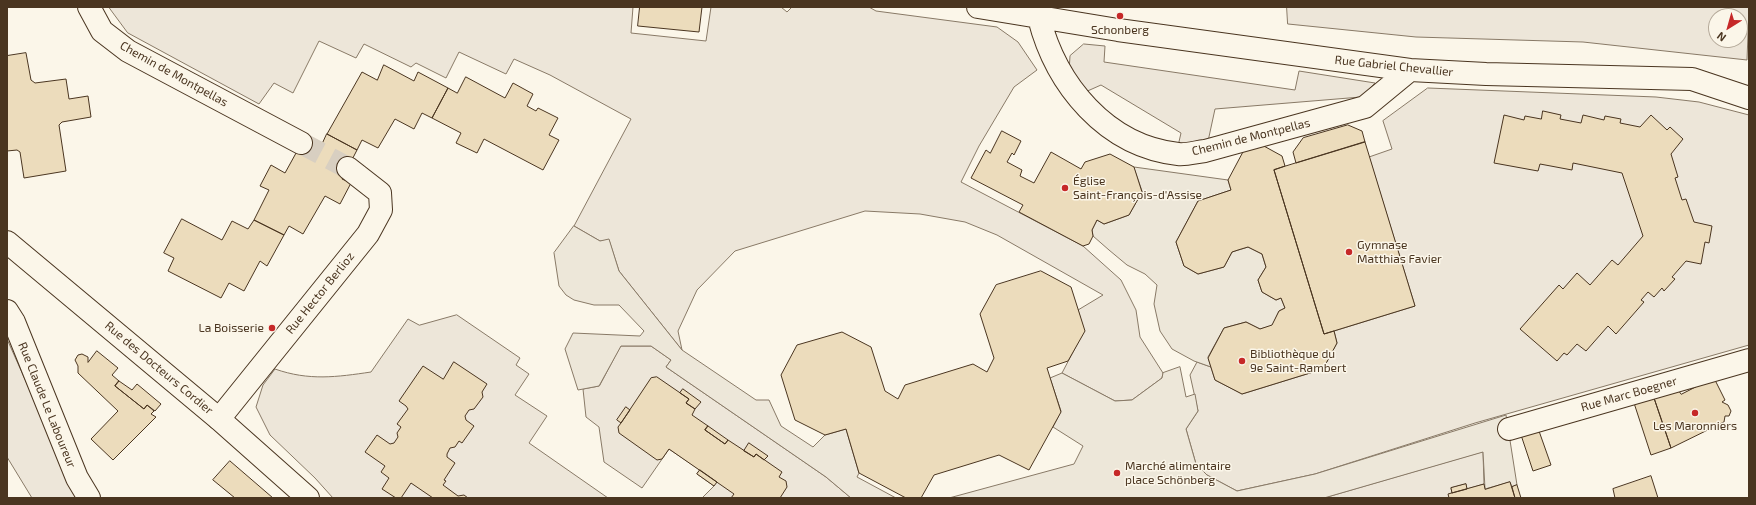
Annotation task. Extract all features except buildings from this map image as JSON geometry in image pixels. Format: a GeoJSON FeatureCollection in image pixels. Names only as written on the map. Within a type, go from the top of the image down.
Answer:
{"type":"FeatureCollection","features":[{"type":"Feature","properties":{"kind":"street","name":"Chemin de Montpellas"},"geometry":{"type":"LineString","coordinates":[[89,7],[102,31],[128,51],[301,143]]}},
{"type":"Feature","properties":{"kind":"street"},"geometry":{"type":"LineString","coordinates":[[978,7],[1039,18]]}},
{"type":"Feature","properties":{"kind":"street","name":"Chemin de Montpellas"},"geometry":{"type":"LineString","coordinates":[[1039,18],[1045,40],[1057,65],[1086,109],[1105,126],[1146,148],[1179,154],[1205,151],[1365,107],[1410,70]]}},
{"type":"Feature","properties":{"kind":"street","name":"Rue Gabriel Chevallier"},"geometry":{"type":"LineString","coordinates":[[1039,18],[1410,70],[1486,74],[1692,79],[1749,98]]}},
{"type":"Feature","properties":{"kind":"street","name":"Rue Hector Berlioz"},"geometry":{"type":"LineString","coordinates":[[219,419],[368,234],[382,210],[380,193],[348,168]]}},
{"type":"Feature","properties":{"kind":"street","name":"Rue des Docteurs Cordier"},"geometry":{"type":"LineString","coordinates":[[7,242],[219,419],[308,498]]}},
{"type":"Feature","properties":{"kind":"street","name":"Rue Claude Le Laboureur"},"geometry":{"type":"LineString","coordinates":[[7,311],[14,322],[77,478],[89,498]]}},
{"type":"Feature","properties":{"kind":"street","name":"Rue Marc Boegner"},"geometry":{"type":"LineString","coordinates":[[1508,429],[1749,360]]}},
{"type":"Feature","properties":{"kind":"shaded area"},"geometry":{"type":"Polygon","coordinates":[[[109,7],[633,7],[631,33],[706,41],[711,7],[781,7],[787,12],[792,7],[869,7],[876,11],[997,27],[1018,42],[1037,70],[1014,87],[979,146],[961,182],[1083,246],[1121,280],[1136,310],[1140,337],[1163,373],[1162,378],[1132,400],[1115,401],[1062,373],[1084,331],[1078,310],[1103,295],[997,235],[965,222],[920,214],[865,211],[735,251],[697,290],[678,331],[682,350],[619,271],[609,240],[600,241],[574,226],[631,119],[550,75],[514,59],[506,74],[459,52],[446,78],[416,63],[411,67],[364,44],[356,58],[319,41],[293,93],[274,83],[259,104],[128,33],[109,7]]]}},
{"type":"Feature","properties":{"kind":"shaded area"},"geometry":{"type":"Polygon","coordinates":[[[1287,7],[1749,7],[1748,34],[1748,8],[1708,8],[1708,48],[1747,48],[1747,60],[1583,42],[1416,37],[1288,24],[1287,7]]]}},
{"type":"Feature","properties":{"kind":"shaded area"},"geometry":{"type":"Polygon","coordinates":[[[1084,44],[1105,46],[1104,62],[1295,90],[1299,71],[1375,83],[1361,97],[1215,109],[1207,146],[1178,146],[1181,133],[1101,85],[1083,93],[1069,72],[1070,56],[1084,44]]]}},
{"type":"Feature","properties":{"kind":"shaded area"},"geometry":{"type":"Polygon","coordinates":[[[1428,88],[1656,97],[1699,102],[1749,115],[1749,345],[1475,423],[1315,474],[1237,491],[1207,475],[1196,464],[1186,429],[1198,411],[1190,375],[1197,362],[1211,367],[1215,380],[1242,394],[1323,369],[1337,343],[1334,331],[1415,306],[1369,157],[1392,149],[1383,121],[1428,88]]]}},
{"type":"Feature","properties":{"kind":"shaded area"},"geometry":{"type":"Polygon","coordinates":[[[1134,167],[1228,180],[1231,190],[1198,201],[1176,242],[1184,266],[1198,274],[1224,267],[1232,252],[1248,247],[1262,254],[1266,267],[1258,280],[1262,292],[1276,300],[1281,298],[1285,308],[1279,311],[1272,326],[1260,329],[1246,322],[1224,328],[1208,357],[1211,367],[1194,361],[1172,349],[1160,331],[1154,304],[1157,285],[1145,274],[1127,265],[1093,236],[1092,230],[1097,220],[1104,224],[1129,215],[1142,192],[1134,167]]]}},
{"type":"Feature","properties":{"kind":"shaded area"},"geometry":{"type":"Polygon","coordinates":[[[574,226],[600,241],[609,239],[619,271],[682,350],[756,400],[769,400],[781,426],[813,447],[825,435],[846,429],[859,473],[857,477],[896,498],[851,498],[826,477],[666,367],[671,360],[651,346],[621,346],[599,386],[578,390],[565,349],[573,333],[640,336],[644,331],[619,305],[594,305],[574,300],[566,295],[559,286],[554,253],[574,226]]]}},
{"type":"Feature","properties":{"kind":"shaded area"},"geometry":{"type":"Polygon","coordinates":[[[457,315],[520,358],[516,365],[529,374],[515,395],[547,416],[529,443],[608,498],[333,498],[315,478],[270,435],[256,407],[263,385],[275,369],[287,373],[311,377],[371,372],[408,319],[419,325],[457,315]]]}},
{"type":"Feature","properties":{"kind":"shaded area"},"geometry":{"type":"Polygon","coordinates":[[[7,339],[69,478],[81,498],[32,498],[7,457],[7,339]]]}},
{"type":"Feature","properties":{"kind":"shaded area"},"geometry":{"type":"Polygon","coordinates":[[[621,346],[651,346],[671,360],[666,367],[826,477],[851,498],[702,498],[714,486],[697,474],[700,470],[669,449],[642,488],[604,462],[599,427],[586,417],[583,389],[599,386],[621,346]]]}},
{"type":"Feature","properties":{"kind":"shaded area"},"geometry":{"type":"Polygon","coordinates":[[[1180,367],[1186,397],[1195,394],[1198,411],[1186,429],[1196,464],[1207,475],[1237,491],[1315,474],[1506,415],[1517,485],[1512,487],[1510,482],[1485,489],[1483,452],[1324,498],[949,498],[1074,464],[1083,446],[1053,427],[1061,411],[1050,378],[1062,373],[1115,401],[1132,400],[1162,378],[1163,373],[1180,367]]]}},
{"type":"Feature","properties":{"kind":"shaded area"},"geometry":{"type":"Polygon","coordinates":[[[1483,452],[1484,484],[1467,489],[1466,484],[1451,488],[1452,493],[1449,498],[1324,498],[1483,452]]]}},
{"type":"Feature","properties":{"kind":"tunnel"},"geometry":{"type":"LineString","coordinates":[[301,143],[348,168]]}},
{"type":"Feature","properties":{"kind":"place","name":"Schonberg"},"geometry":{"type":"Point","coordinates":[1120,16]}},
{"type":"Feature","properties":{"kind":"place","name":"Église Saint-François-d'Assise"},"geometry":{"type":"Point","coordinates":[1065,188]}},
{"type":"Feature","properties":{"kind":"place","name":"Gymnase Matthias Favier"},"geometry":{"type":"Point","coordinates":[1349,252]}},
{"type":"Feature","properties":{"kind":"place","name":"La Boisserie"},"geometry":{"type":"Point","coordinates":[272,328]}},
{"type":"Feature","properties":{"kind":"place","name":"Bibliothèque du 9e Saint-Rambert"},"geometry":{"type":"Point","coordinates":[1242,361]}},
{"type":"Feature","properties":{"kind":"place","name":"Les Maronniers"},"geometry":{"type":"Point","coordinates":[1695,413]}},
{"type":"Feature","properties":{"kind":"place","name":"Marché alimentaire place Schönberg"},"geometry":{"type":"Point","coordinates":[1117,473]}}]}
